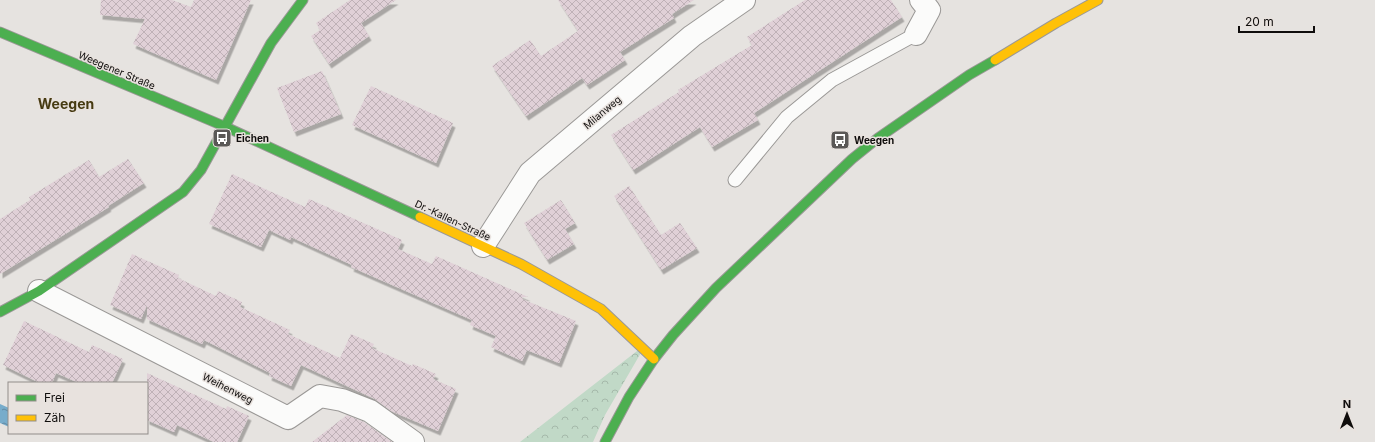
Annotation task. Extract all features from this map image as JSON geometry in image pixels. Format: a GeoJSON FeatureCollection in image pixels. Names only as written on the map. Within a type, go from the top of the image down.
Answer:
{"type":"FeatureCollection","features":[{"type":"Feature","properties":{"kind":"street"},"geometry":{"type":"LineString","coordinates":[[0,312],[39,291],[183,192],[201,170],[271,43],[303,0]]}},
{"type":"Feature","properties":{"kind":"street","name":"Milanweg"},"geometry":{"type":"LineString","coordinates":[[482,246],[530,173],[692,36],[744,0]]}},
{"type":"Feature","properties":{"kind":"street"},"geometry":{"type":"LineString","coordinates":[[916,34],[929,10],[921,0]]}},
{"type":"Feature","properties":{"kind":"street"},"geometry":{"type":"LineString","coordinates":[[605,442],[629,397],[654,359],[716,288],[852,158],[878,138],[969,75],[1056,23],[1098,0]]}},
{"type":"Feature","properties":{"kind":"street","name":"Weegener Straße"},"geometry":{"type":"LineString","coordinates":[[0,32],[226,127]]}},
{"type":"Feature","properties":{"kind":"street","name":"Dr.-Kallen-Straße"},"geometry":{"type":"LineString","coordinates":[[226,127],[521,264],[601,310],[654,359]]}},
{"type":"Feature","properties":{"kind":"street","name":"Weihenweg"},"geometry":{"type":"LineString","coordinates":[[39,291],[288,418],[320,396],[342,400],[370,410],[413,442]]}},
{"type":"Feature","properties":{"kind":"lane"},"geometry":{"type":"LineString","coordinates":[[735,180],[787,117],[832,80],[916,34]]}},
{"type":"Feature","properties":{"kind":"green space"},"geometry":{"type":"Polygon","coordinates":[[[646,344],[605,415],[593,442],[520,442],[646,344]]]}},
{"type":"Feature","properties":{"kind":"water"},"geometry":{"type":"Polygon","coordinates":[[[0,404],[8,408],[8,427],[0,423],[0,404]]]}},
{"type":"Feature","properties":{"kind":"building"},"geometry":{"type":"Polygon","coordinates":[[[101,0],[172,0],[191,7],[194,0],[251,0],[216,80],[133,44],[145,19],[100,15],[101,0]]]}},
{"type":"Feature","properties":{"kind":"building"},"geometry":{"type":"Polygon","coordinates":[[[350,0],[396,0],[361,23],[369,36],[329,64],[311,36],[320,30],[316,23],[350,0]]]}},
{"type":"Feature","properties":{"kind":"building"},"geometry":{"type":"Polygon","coordinates":[[[558,0],[694,0],[672,14],[674,18],[620,52],[625,60],[587,85],[582,78],[526,116],[492,66],[530,40],[541,56],[578,31],[558,0]]]}},
{"type":"Feature","properties":{"kind":"building"},"geometry":{"type":"Polygon","coordinates":[[[805,0],[891,0],[902,17],[754,113],[758,120],[712,147],[700,127],[633,170],[611,135],[679,92],[678,90],[752,45],[747,37],[805,0]]]}},
{"type":"Feature","properties":{"kind":"building"},"geometry":{"type":"Polygon","coordinates":[[[322,71],[341,114],[294,132],[277,88],[322,71]]]}},
{"type":"Feature","properties":{"kind":"building"},"geometry":{"type":"Polygon","coordinates":[[[371,86],[453,123],[436,163],[352,125],[371,86]]]}},
{"type":"Feature","properties":{"kind":"building"},"geometry":{"type":"Polygon","coordinates":[[[128,159],[144,183],[108,206],[109,207],[0,274],[0,219],[30,200],[29,197],[89,160],[99,177],[128,159]]]}},
{"type":"Feature","properties":{"kind":"building"},"geometry":{"type":"Polygon","coordinates":[[[232,174],[305,207],[309,199],[402,240],[398,249],[432,264],[436,256],[528,297],[523,297],[522,299],[576,321],[559,363],[527,350],[522,361],[491,347],[496,336],[470,325],[472,320],[351,267],[352,265],[291,237],[290,240],[269,230],[261,247],[209,224],[232,174]]]}},
{"type":"Feature","properties":{"kind":"building"},"geometry":{"type":"Polygon","coordinates":[[[629,186],[661,235],[680,223],[697,248],[661,270],[614,196],[629,186]]]}},
{"type":"Feature","properties":{"kind":"building"},"geometry":{"type":"Polygon","coordinates":[[[561,200],[575,223],[565,229],[574,244],[547,260],[524,223],[561,200]]]}},
{"type":"Feature","properties":{"kind":"building"},"geometry":{"type":"Polygon","coordinates":[[[132,254],[179,275],[178,278],[216,296],[218,291],[242,302],[240,307],[290,330],[288,334],[340,358],[351,334],[374,344],[372,348],[412,366],[413,364],[436,374],[433,379],[456,389],[438,431],[391,411],[375,399],[301,365],[291,386],[269,376],[270,373],[204,340],[202,344],[147,319],[147,305],[141,319],[110,305],[132,254]]]}},
{"type":"Feature","properties":{"kind":"building"},"geometry":{"type":"Polygon","coordinates":[[[24,321],[89,352],[92,345],[123,359],[112,382],[77,382],[56,373],[52,382],[38,382],[3,365],[24,321]]]}},
{"type":"Feature","properties":{"kind":"building"},"geometry":{"type":"Polygon","coordinates":[[[147,373],[226,409],[227,406],[249,416],[237,442],[214,442],[177,425],[174,432],[148,420],[147,373]]]}},
{"type":"Feature","properties":{"kind":"building"},"geometry":{"type":"Polygon","coordinates":[[[347,415],[364,422],[392,442],[312,442],[347,415]]]}},
{"type":"Feature","properties":{"kind":"traffic: fast"},"geometry":{"type":"LineString","coordinates":[[0,312],[39,291],[183,192],[201,170],[271,43],[303,0]]}},
{"type":"Feature","properties":{"kind":"traffic: fast"},"geometry":{"type":"LineString","coordinates":[[0,32],[226,127],[420,217]]}},
{"type":"Feature","properties":{"kind":"traffic: fast"},"geometry":{"type":"LineString","coordinates":[[605,442],[629,397],[654,359],[673,335],[716,288],[852,159],[878,138],[969,75],[995,60]]}},
{"type":"Feature","properties":{"kind":"traffic: slow"},"geometry":{"type":"LineString","coordinates":[[995,60],[1056,23],[1098,0]]}},
{"type":"Feature","properties":{"kind":"traffic: slow"},"geometry":{"type":"LineString","coordinates":[[420,217],[521,264],[601,309],[654,359]]}},
{"type":"Feature","properties":{"kind":"place","name":"Eichen"},"geometry":{"type":"Point","coordinates":[222,138]}},
{"type":"Feature","properties":{"kind":"place","name":"Weegen"},"geometry":{"type":"Point","coordinates":[840,140]}},
{"type":"Feature","properties":{"kind":"district","name":"Weegen"},"geometry":{"type":"Point","coordinates":[66,103]}}]}
